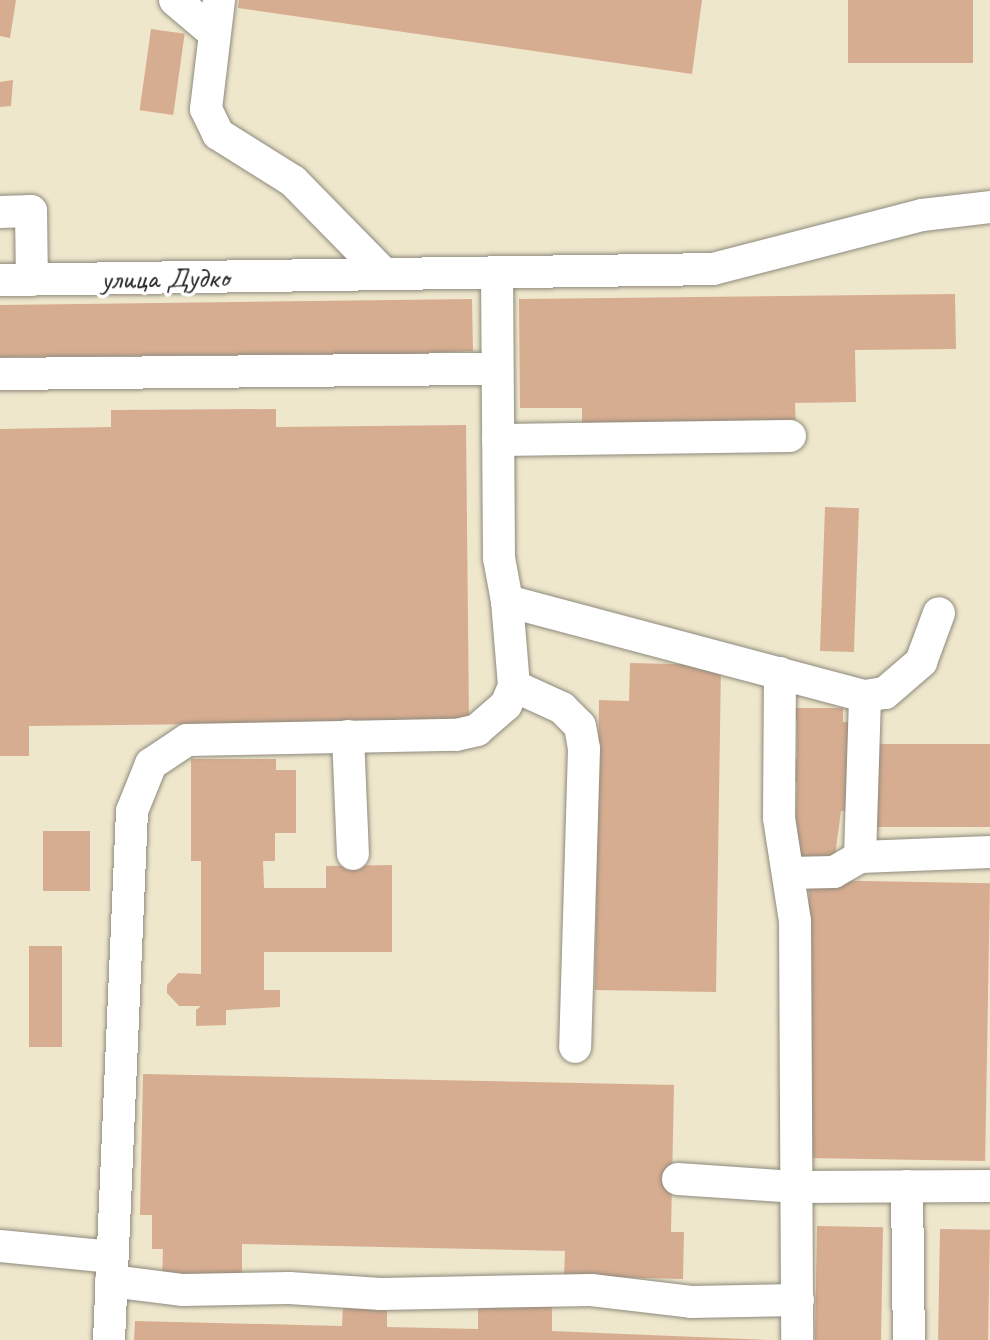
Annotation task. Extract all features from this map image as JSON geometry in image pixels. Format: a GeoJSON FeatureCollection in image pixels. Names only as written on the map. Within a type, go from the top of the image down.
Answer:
{"type":"FeatureCollection","features":[{"type":"Feature","properties":{"kind":"street"},"geometry":{"type":"LineString","coordinates":[[175,0],[214,33]]}},
{"type":"Feature","properties":{"kind":"street"},"geometry":{"type":"LineString","coordinates":[[219,0],[206,109],[218,134],[293,181],[381,271]]}},
{"type":"Feature","properties":{"kind":"street","name":"улица Дудко"},"geometry":{"type":"LineString","coordinates":[[0,280],[330,276],[381,271],[713,270],[922,215],[990,207]]}},
{"type":"Feature","properties":{"kind":"street"},"geometry":{"type":"LineString","coordinates":[[0,212],[31,211],[33,280]]}},
{"type":"Feature","properties":{"kind":"street"},"geometry":{"type":"LineString","coordinates":[[109,1340],[132,811],[139,788],[151,764],[187,740],[456,735],[477,730],[506,705],[514,686],[507,601],[499,558],[497,272]]}},
{"type":"Feature","properties":{"kind":"street"},"geometry":{"type":"LineString","coordinates":[[0,374],[497,369]]}},
{"type":"Feature","properties":{"kind":"street"},"geometry":{"type":"LineString","coordinates":[[498,440],[790,436]]}},
{"type":"Feature","properties":{"kind":"street"},"geometry":{"type":"LineString","coordinates":[[507,601],[865,696],[885,693],[901,683],[921,662],[939,613]]}},
{"type":"Feature","properties":{"kind":"street"},"geometry":{"type":"LineString","coordinates":[[780,673],[779,818],[796,921],[794,1187],[797,1340]]}},
{"type":"Feature","properties":{"kind":"street"},"geometry":{"type":"LineString","coordinates":[[514,686],[562,708],[580,726],[583,749],[575,1046]]}},
{"type":"Feature","properties":{"kind":"street"},"geometry":{"type":"LineString","coordinates":[[860,857],[865,696]]}},
{"type":"Feature","properties":{"kind":"street"},"geometry":{"type":"LineString","coordinates":[[348,737],[353,854]]}},
{"type":"Feature","properties":{"kind":"street"},"geometry":{"type":"LineString","coordinates":[[789,873],[834,872],[860,857],[990,852]]}},
{"type":"Feature","properties":{"kind":"street"},"geometry":{"type":"LineString","coordinates":[[678,1179],[794,1187],[990,1186]]}},
{"type":"Feature","properties":{"kind":"street"},"geometry":{"type":"LineString","coordinates":[[907,1186],[909,1340]]}},
{"type":"Feature","properties":{"kind":"street"},"geometry":{"type":"LineString","coordinates":[[0,1246],[112,1269],[183,1290],[289,1288],[381,1294],[529,1289],[591,1290],[691,1302],[798,1300]]}},
{"type":"Feature","properties":{"kind":"building"},"geometry":{"type":"Polygon","coordinates":[[[0,0],[16,0],[10,38],[0,36],[0,0]]]}},
{"type":"Feature","properties":{"kind":"building"},"geometry":{"type":"Polygon","coordinates":[[[239,0],[702,0],[692,74],[238,8],[239,0]]]}},
{"type":"Feature","properties":{"kind":"building"},"geometry":{"type":"Polygon","coordinates":[[[848,0],[973,0],[973,63],[848,63],[848,0]]]}},
{"type":"Feature","properties":{"kind":"building"},"geometry":{"type":"Polygon","coordinates":[[[151,29],[185,34],[173,115],[140,110],[151,29]]]}},
{"type":"Feature","properties":{"kind":"building"},"geometry":{"type":"Polygon","coordinates":[[[13,80],[11,106],[0,107],[0,82],[13,80]]]}},
{"type":"Feature","properties":{"kind":"building"},"geometry":{"type":"Polygon","coordinates":[[[955,294],[956,349],[855,350],[856,402],[795,403],[796,429],[582,431],[582,408],[520,408],[519,299],[955,294]]]}},
{"type":"Feature","properties":{"kind":"building"},"geometry":{"type":"Polygon","coordinates":[[[472,299],[473,351],[403,354],[403,361],[341,362],[341,354],[0,357],[0,305],[472,299]]]}},
{"type":"Feature","properties":{"kind":"building"},"geometry":{"type":"Polygon","coordinates":[[[276,409],[276,427],[466,425],[469,721],[29,726],[29,756],[0,756],[0,429],[111,427],[111,410],[276,409]]]}},
{"type":"Feature","properties":{"kind":"building"},"geometry":{"type":"Polygon","coordinates":[[[825,507],[859,508],[854,652],[820,651],[825,507]]]}},
{"type":"Feature","properties":{"kind":"building"},"geometry":{"type":"Polygon","coordinates":[[[630,663],[721,665],[716,992],[595,990],[599,700],[629,701],[630,663]]]}},
{"type":"Feature","properties":{"kind":"building"},"geometry":{"type":"Polygon","coordinates":[[[789,708],[843,708],[843,722],[857,723],[855,812],[841,811],[834,863],[795,863],[788,818],[796,818],[797,782],[790,782],[790,758],[797,759],[797,720],[789,720],[789,708]]]}},
{"type":"Feature","properties":{"kind":"building"},"geometry":{"type":"Polygon","coordinates":[[[873,744],[990,744],[990,827],[873,827],[873,744]]]}},
{"type":"Feature","properties":{"kind":"building"},"geometry":{"type":"Polygon","coordinates":[[[191,759],[276,759],[276,770],[296,770],[296,833],[275,833],[275,861],[263,861],[264,888],[326,888],[326,866],[392,865],[392,952],[264,952],[264,990],[280,990],[280,1007],[226,1010],[226,1025],[196,1026],[196,1010],[201,1006],[179,1006],[167,993],[167,985],[178,973],[201,974],[201,861],[191,861],[191,759]]]}},
{"type":"Feature","properties":{"kind":"building"},"geometry":{"type":"Polygon","coordinates":[[[43,831],[90,831],[90,891],[43,891],[43,831]]]}},
{"type":"Feature","properties":{"kind":"building"},"geometry":{"type":"Polygon","coordinates":[[[809,880],[990,883],[985,1161],[804,1158],[809,880]]]}},
{"type":"Feature","properties":{"kind":"building"},"geometry":{"type":"Polygon","coordinates":[[[29,946],[62,946],[62,1047],[29,1047],[29,946]]]}},
{"type":"Feature","properties":{"kind":"building"},"geometry":{"type":"Polygon","coordinates":[[[143,1074],[674,1085],[671,1232],[684,1232],[683,1279],[564,1276],[565,1251],[242,1244],[242,1278],[162,1276],[163,1249],[152,1249],[152,1215],[140,1215],[143,1074]]]}},
{"type":"Feature","properties":{"kind":"building"},"geometry":{"type":"Polygon","coordinates":[[[817,1226],[883,1227],[881,1340],[815,1340],[817,1226]]]}},
{"type":"Feature","properties":{"kind":"building"},"geometry":{"type":"Polygon","coordinates":[[[940,1229],[990,1230],[988,1340],[938,1340],[940,1229]]]}},
{"type":"Feature","properties":{"kind":"building"},"geometry":{"type":"Polygon","coordinates":[[[478,1304],[552,1306],[552,1331],[767,1340],[134,1340],[135,1321],[342,1326],[343,1306],[387,1308],[387,1327],[478,1329],[478,1304]]]}}]}
